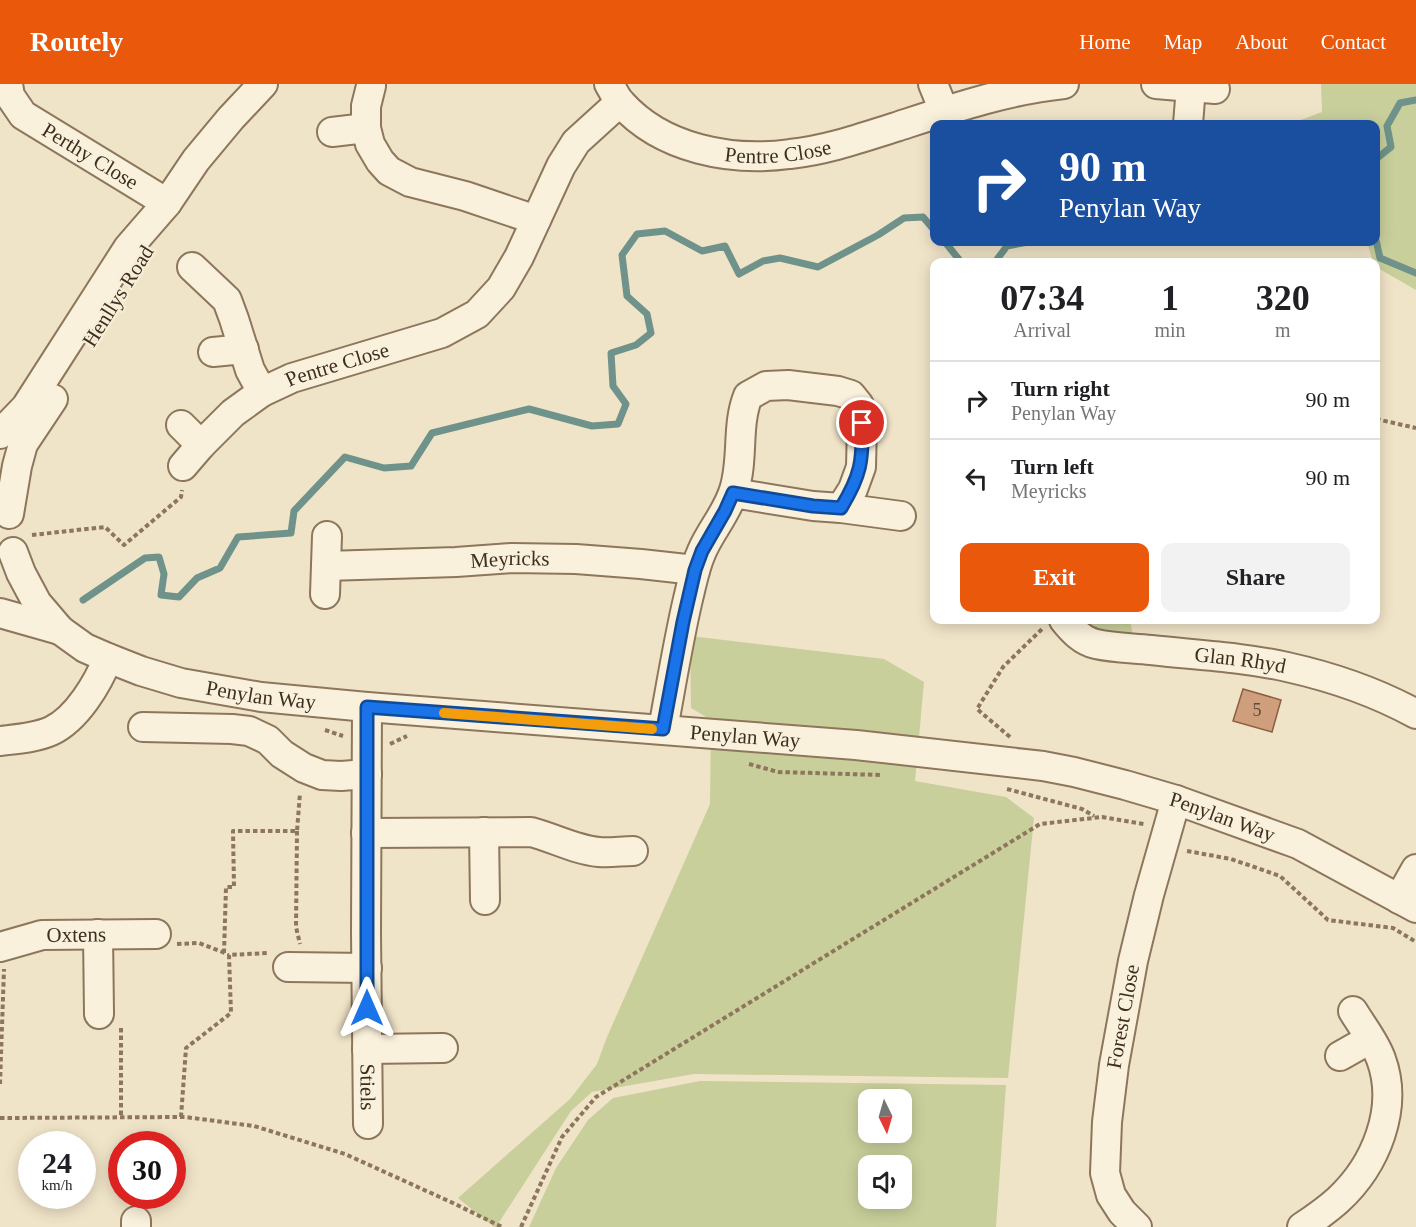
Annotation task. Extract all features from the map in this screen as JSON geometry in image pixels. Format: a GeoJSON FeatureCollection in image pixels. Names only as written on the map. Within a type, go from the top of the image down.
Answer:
{"type":"FeatureCollection","features":[{"type":"Feature","properties":{"kind":"street"},"geometry":{"type":"LineString","coordinates":[[167,203],[196,160],[263,84]]}},
{"type":"Feature","properties":{"kind":"street"},"geometry":{"type":"LineString","coordinates":[[933,84],[944,111]]}},
{"type":"Feature","properties":{"kind":"street","name":"Pentre Close"},"geometry":{"type":"LineString","coordinates":[[192,456],[233,413],[262,392],[292,378],[442,333],[477,314],[501,288],[519,257],[561,166],[576,142],[614,93],[643,124],[674,140],[700,149],[751,156],[789,154],[839,145],[1015,91],[1064,84]]}},
{"type":"Feature","properties":{"kind":"street"},"geometry":{"type":"LineString","coordinates":[[1156,84],[1203,88],[1190,120]]}},
{"type":"Feature","properties":{"kind":"street"},"geometry":{"type":"LineString","coordinates":[[371,86],[366,106],[366,128],[370,144],[389,171],[410,182],[465,196],[536,220]]}},
{"type":"Feature","properties":{"kind":"street","name":"Perthy Close"},"geometry":{"type":"LineString","coordinates":[[8,101],[35,124],[167,203]]}},
{"type":"Feature","properties":{"kind":"street"},"geometry":{"type":"LineString","coordinates":[[332,132],[366,128]]}},
{"type":"Feature","properties":{"kind":"street","name":"Henllys Road"},"geometry":{"type":"LineString","coordinates":[[0,434],[26,407],[128,248],[167,203]]}},
{"type":"Feature","properties":{"kind":"street","name":"Henllys Road"},"geometry":{"type":"LineString","coordinates":[[0,584],[9,566],[9,524],[17,466],[23,444],[147,255],[167,203]]}},
{"type":"Feature","properties":{"kind":"street","name":"Pentre Close"},"geometry":{"type":"LineString","coordinates":[[192,267],[227,300],[250,370],[262,392]]}},
{"type":"Feature","properties":{"kind":"street"},"geometry":{"type":"LineString","coordinates":[[213,352],[244,349]]}},
{"type":"Feature","properties":{"kind":"street"},"geometry":{"type":"LineString","coordinates":[[663,729],[695,570],[702,551],[725,511],[739,472],[743,408],[747,396],[766,386],[788,385],[838,391],[851,395],[860,405],[861,467],[853,489],[841,508]]}},
{"type":"Feature","properties":{"kind":"street"},"geometry":{"type":"LineString","coordinates":[[181,425],[192,456]]}},
{"type":"Feature","properties":{"kind":"street"},"geometry":{"type":"LineString","coordinates":[[733,493],[813,506],[901,516]]}},
{"type":"Feature","properties":{"kind":"street","name":"Penylan Way"},"geometry":{"type":"LineString","coordinates":[[9,524],[21,573],[37,603],[60,630],[85,648],[141,671],[181,683],[261,697],[856,745],[1043,766],[1115,782],[1176,800],[1298,844],[1407,903]]}},
{"type":"Feature","properties":{"kind":"street"},"geometry":{"type":"LineString","coordinates":[[325,594],[327,536]]}},
{"type":"Feature","properties":{"kind":"street","name":"Meyricks"},"geometry":{"type":"LineString","coordinates":[[326,566],[392,565],[512,558],[576,559],[695,570]]}},
{"type":"Feature","properties":{"kind":"street","name":"Penylan Way"},"geometry":{"type":"LineString","coordinates":[[0,613],[60,630]]}},
{"type":"Feature","properties":{"kind":"street","name":"Glan Rhyd"},"geometry":{"type":"LineString","coordinates":[[1054,624],[1094,644],[1249,660],[1288,667],[1359,687],[1393,701],[1416,714]]}},
{"type":"Feature","properties":{"kind":"street"},"geometry":{"type":"LineString","coordinates":[[0,741],[27,738],[52,730],[72,716],[91,693],[108,658]]}},
{"type":"Feature","properties":{"kind":"street","name":"Stiels"},"geometry":{"type":"LineString","coordinates":[[367,707],[368,1124]]}},
{"type":"Feature","properties":{"kind":"street"},"geometry":{"type":"LineString","coordinates":[[143,727],[249,731],[268,740],[282,754],[322,775],[367,774]]}},
{"type":"Feature","properties":{"kind":"street","name":"Forest Close"},"geometry":{"type":"LineString","coordinates":[[1137,1227],[1122,1212],[1111,1195],[1105,1173],[1107,1122],[1124,1005],[1149,895],[1176,800]]}},
{"type":"Feature","properties":{"kind":"street"},"geometry":{"type":"LineString","coordinates":[[484,832],[485,900]]}},
{"type":"Feature","properties":{"kind":"street"},"geometry":{"type":"LineString","coordinates":[[366,833],[531,832],[600,852],[633,851]]}},
{"type":"Feature","properties":{"kind":"street"},"geometry":{"type":"LineString","coordinates":[[1407,903],[1416,868]]}},
{"type":"Feature","properties":{"kind":"street"},"geometry":{"type":"LineString","coordinates":[[98,934],[99,1014]]}},
{"type":"Feature","properties":{"kind":"street","name":"Oxtens"},"geometry":{"type":"LineString","coordinates":[[0,947],[42,935],[98,934],[161,939]]}},
{"type":"Feature","properties":{"kind":"street"},"geometry":{"type":"LineString","coordinates":[[298,967],[367,968]]}},
{"type":"Feature","properties":{"kind":"street"},"geometry":{"type":"LineString","coordinates":[[1302,1227],[1340,1198],[1360,1174],[1377,1148],[1385,1119],[1388,1093],[1385,1071],[1380,1056],[1353,1011]]}},
{"type":"Feature","properties":{"kind":"street"},"geometry":{"type":"LineString","coordinates":[[1340,1056],[1370,1039]]}},
{"type":"Feature","properties":{"kind":"street"},"geometry":{"type":"LineString","coordinates":[[367,1049],[443,1048]]}},
{"type":"Feature","properties":{"kind":"path"},"geometry":{"type":"LineString","coordinates":[[1380,420],[1416,428]]}},
{"type":"Feature","properties":{"kind":"path"},"geometry":{"type":"LineString","coordinates":[[9,524],[39,536],[105,527],[124,545],[181,497],[192,456]]}},
{"type":"Feature","properties":{"kind":"path"},"geometry":{"type":"LineString","coordinates":[[1010,737],[977,709],[1003,667],[1054,624]]}},
{"type":"Feature","properties":{"kind":"path"},"geometry":{"type":"LineString","coordinates":[[367,744],[382,747],[408,735]]}},
{"type":"Feature","properties":{"kind":"path"},"geometry":{"type":"LineString","coordinates":[[745,763],[778,772],[885,775]]}},
{"type":"Feature","properties":{"kind":"path"},"geometry":{"type":"LineString","coordinates":[[298,967],[297,831],[300,794],[309,770]]}},
{"type":"Feature","properties":{"kind":"path"},"geometry":{"type":"LineString","coordinates":[[997,786],[1082,809],[1096,817]]}},
{"type":"Feature","properties":{"kind":"path"},"geometry":{"type":"LineString","coordinates":[[521,1227],[562,1137],[596,1097],[1040,824],[1102,816],[1154,826],[1163,845],[1231,859],[1280,876],[1328,920],[1394,928],[1416,942]]}},
{"type":"Feature","properties":{"kind":"path"},"geometry":{"type":"LineString","coordinates":[[181,1117],[186,1048],[231,1013],[226,954],[226,887],[234,887],[233,831],[297,831]]}},
{"type":"Feature","properties":{"kind":"path"},"geometry":{"type":"LineString","coordinates":[[161,939],[199,943],[226,954],[285,953],[298,967]]}},
{"type":"Feature","properties":{"kind":"path"},"geometry":{"type":"LineString","coordinates":[[0,961],[4,967],[0,1084]]}},
{"type":"Feature","properties":{"kind":"path"},"geometry":{"type":"LineString","coordinates":[[99,1014],[121,1022],[121,1117]]}},
{"type":"Feature","properties":{"kind":"path"},"geometry":{"type":"LineString","coordinates":[[0,1118],[181,1117],[254,1126],[345,1154],[502,1227]]}},
{"type":"Feature","properties":{"kind":"green space"},"geometry":{"type":"Polygon","coordinates":[[[1321,84],[1416,84],[1416,290],[1380,269],[1380,258],[1372,258],[1368,246],[1380,246],[1380,120],[1301,120],[1322,112],[1321,84]]]}},
{"type":"Feature","properties":{"kind":"green space"},"geometry":{"type":"Polygon","coordinates":[[[1080,624],[1131,624],[1133,639],[1102,639],[1080,624]]]}},
{"type":"Feature","properties":{"kind":"green space"},"geometry":{"type":"Polygon","coordinates":[[[690,636],[884,659],[924,682],[915,781],[1006,797],[1034,818],[1008,1078],[694,1074],[592,1092],[571,1111],[494,1227],[458,1198],[570,1099],[597,1064],[710,804],[711,720],[691,708],[690,636]]]}},
{"type":"Feature","properties":{"kind":"green space"},"geometry":{"type":"Polygon","coordinates":[[[700,1081],[1006,1085],[996,1227],[529,1227],[556,1168],[588,1120],[613,1098],[700,1081]]]}},
{"type":"Feature","properties":{"kind":"building"},"geometry":{"type":"Polygon","coordinates":[[[1243,689],[1281,700],[1272,732],[1233,721],[1243,689]]]}},
{"type":"Feature","properties":{"kind":"waterway"},"geometry":{"type":"LineString","coordinates":[[1380,156],[1391,147],[1387,126],[1400,103],[1416,100]]}},
{"type":"Feature","properties":{"kind":"waterway"},"geometry":{"type":"LineString","coordinates":[[83,600],[145,558],[159,557],[164,574],[161,595],[179,597],[197,578],[220,568],[238,537],[291,533],[294,511],[345,457],[384,468],[411,466],[432,433],[529,409],[592,426],[618,424],[626,404],[613,386],[611,353],[636,345],[651,333],[647,314],[627,296],[622,255],[637,234],[665,231],[702,251],[725,246],[739,274],[763,261],[780,258],[818,267],[878,235],[904,218],[923,217],[930,225]]}},
{"type":"Feature","properties":{"kind":"waterway"},"geometry":{"type":"LineString","coordinates":[[948,246],[958,258]]}},
{"type":"Feature","properties":{"kind":"waterway"},"geometry":{"type":"LineString","coordinates":[[998,258],[1007,246]]}},
{"type":"Feature","properties":{"kind":"waterway"},"geometry":{"type":"LineString","coordinates":[[1377,246],[1380,258]]}},
{"type":"Feature","properties":{"kind":"waterway"},"geometry":{"type":"LineString","coordinates":[[1380,258],[1416,273]]}},
{"type":"Feature","properties":{"kind":"slow traffic"},"geometry":{"type":"LineString","coordinates":[[444,713],[652,729]]}},
{"type":"Feature","properties":{"kind":"route"},"geometry":{"type":"LineString","coordinates":[[367,1008],[367,707],[663,729],[695,570],[702,551],[733,493],[813,506],[841,508],[853,489],[861,467],[862,423]]}}]}
